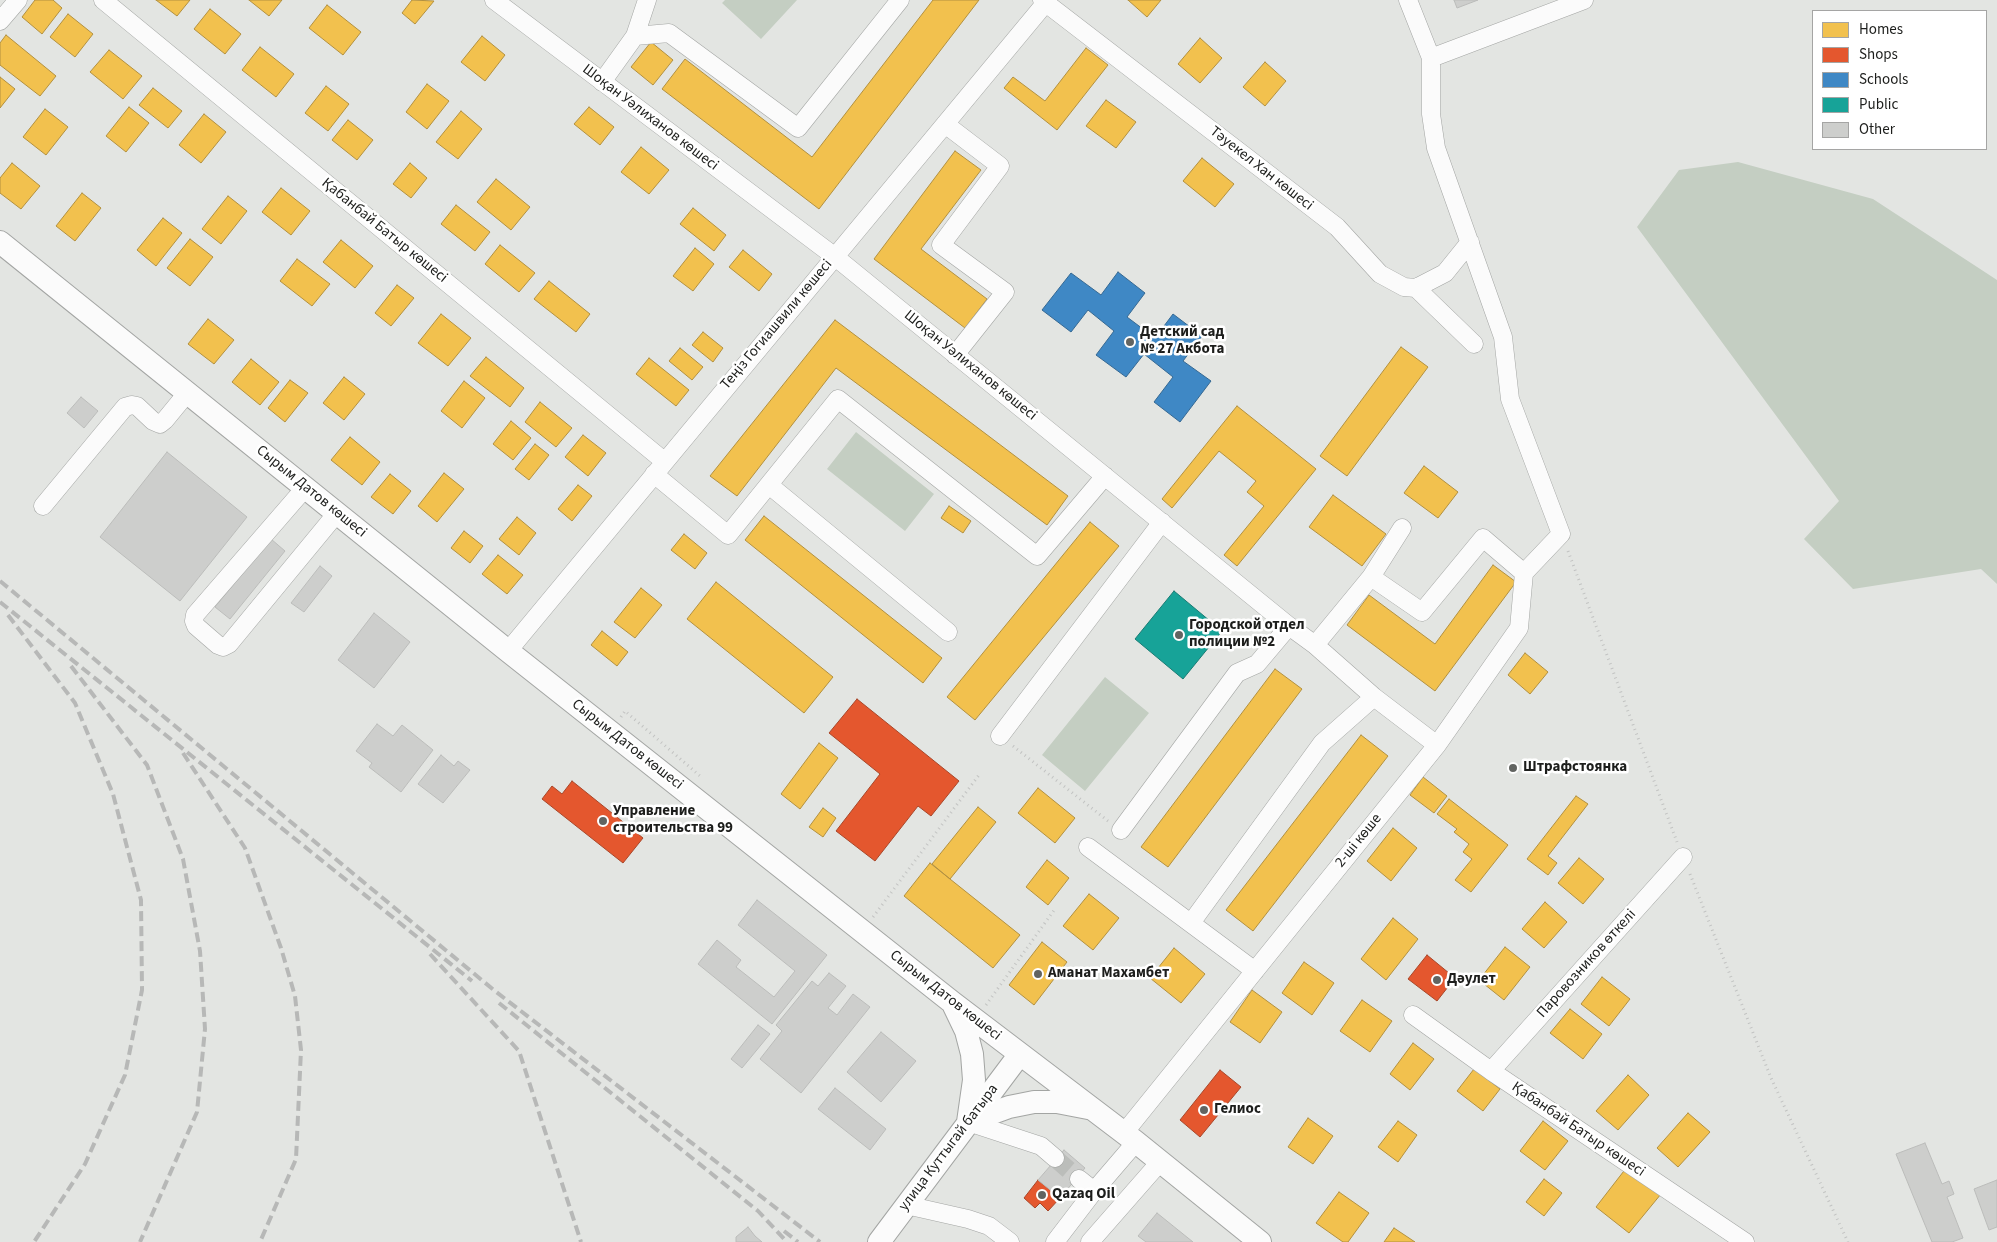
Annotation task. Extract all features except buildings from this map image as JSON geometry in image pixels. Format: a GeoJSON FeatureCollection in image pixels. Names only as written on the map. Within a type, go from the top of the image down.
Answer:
{"type":"FeatureCollection","features":[{"type":"Feature","properties":{"kind":"main road","name":"Сырым Датов көшесі"},"geometry":{"type":"LineString","coordinates":[[0,242],[508,651],[953,1003],[1130,1137],[1260,1242]]}},
{"type":"Feature","properties":{"kind":"main road"},"geometry":{"type":"LineString","coordinates":[[953,1003],[966,1031],[972,1054],[974,1080],[968,1122],[1009,1107],[1034,1102],[1057,1102],[1093,1109]]}},
{"type":"Feature","properties":{"kind":"main road","name":"улица Куттыгай батыра"},"geometry":{"type":"LineString","coordinates":[[879,1242],[1020,1054]]}},
{"type":"Feature","properties":{"kind":"street"},"geometry":{"type":"LineString","coordinates":[[0,22],[18,0]]}},
{"type":"Feature","properties":{"kind":"street","name":"Қабанбай Батыр көшесі"},"geometry":{"type":"LineString","coordinates":[[104,0],[659,467],[728,535],[769,485]]}},
{"type":"Feature","properties":{"kind":"street","name":"Шоқан Уәлиханов көшесі"},"geometry":{"type":"LineString","coordinates":[[494,0],[510,6],[602,82],[834,256],[1289,626],[1315,645],[1374,697],[1437,745]]}},
{"type":"Feature","properties":{"kind":"street"},"geometry":{"type":"LineString","coordinates":[[602,82],[636,36],[647,0]]}},
{"type":"Feature","properties":{"kind":"street"},"geometry":{"type":"LineString","coordinates":[[636,36],[669,33],[798,128],[900,0]]}},
{"type":"Feature","properties":{"kind":"street"},"geometry":{"type":"LineString","coordinates":[[1371,577],[1422,612],[1483,538],[1524,573],[1561,534],[1510,399],[1504,337],[1436,148],[1431,114],[1431,58],[1408,0]]}},
{"type":"Feature","properties":{"kind":"street"},"geometry":{"type":"LineString","coordinates":[[1431,58],[1584,0]]}},
{"type":"Feature","properties":{"kind":"street","name":"Теңіз Гогиашвили көшесі"},"geometry":{"type":"LineString","coordinates":[[508,651],[1045,1]]}},
{"type":"Feature","properties":{"kind":"street","name":"Тәуекел Хан көшесі"},"geometry":{"type":"LineString","coordinates":[[1045,1],[1337,227],[1380,274],[1404,287],[1416,288]]}},
{"type":"Feature","properties":{"kind":"street"},"geometry":{"type":"LineString","coordinates":[[945,124],[1000,166],[941,245],[1004,292],[956,355]]}},
{"type":"Feature","properties":{"kind":"street"},"geometry":{"type":"LineString","coordinates":[[1470,242],[1445,273],[1416,288],[1474,344]]}},
{"type":"Feature","properties":{"kind":"street"},"geometry":{"type":"LineString","coordinates":[[43,506],[125,407],[132,404],[137,406],[153,421],[160,424],[188,392]]}},
{"type":"Feature","properties":{"kind":"street"},"geometry":{"type":"LineString","coordinates":[[948,632],[769,485],[838,399],[1037,556],[1105,476]]}},
{"type":"Feature","properties":{"kind":"street"},"geometry":{"type":"LineString","coordinates":[[305,488],[195,616],[196,626],[218,645],[223,647],[229,644],[337,513]]}},
{"type":"Feature","properties":{"kind":"street"},"geometry":{"type":"LineString","coordinates":[[1000,736],[1162,522]]}},
{"type":"Feature","properties":{"kind":"street"},"geometry":{"type":"LineString","coordinates":[[1315,645],[1371,577],[1402,528]]}},
{"type":"Feature","properties":{"kind":"street","name":"2-ші көше"},"geometry":{"type":"LineString","coordinates":[[1055,1242],[1094,1191],[1130,1137],[1255,971],[1437,745],[1519,628],[1524,573]]}},
{"type":"Feature","properties":{"kind":"street"},"geometry":{"type":"LineString","coordinates":[[1120,830],[1237,673],[1258,664],[1289,626]]}},
{"type":"Feature","properties":{"kind":"street"},"geometry":{"type":"LineString","coordinates":[[1191,924],[1322,743],[1374,697]]}},
{"type":"Feature","properties":{"kind":"street"},"geometry":{"type":"LineString","coordinates":[[1088,846],[1255,971]]}},
{"type":"Feature","properties":{"kind":"street","name":"Паровозников өткелі"},"geometry":{"type":"LineString","coordinates":[[1491,1071],[1683,857]]}},
{"type":"Feature","properties":{"kind":"street","name":"Қабанбай Батыр көшесі"},"geometry":{"type":"LineString","coordinates":[[1413,1015],[1491,1071],[1745,1242]]}},
{"type":"Feature","properties":{"kind":"street"},"geometry":{"type":"LineString","coordinates":[[968,1122],[1041,1146],[1055,1158]]}},
{"type":"Feature","properties":{"kind":"street"},"geometry":{"type":"LineString","coordinates":[[1090,1242],[1160,1162]]}},
{"type":"Feature","properties":{"kind":"street"},"geometry":{"type":"LineString","coordinates":[[1079,1179],[1094,1191]]}},
{"type":"Feature","properties":{"kind":"street"},"geometry":{"type":"LineString","coordinates":[[906,1205],[968,1219],[988,1226],[1010,1242]]}},
{"type":"Feature","properties":{"kind":"path"},"geometry":{"type":"LineString","coordinates":[[1561,534],[1683,857],[1771,1078],[1848,1242]]}},
{"type":"Feature","properties":{"kind":"path"},"geometry":{"type":"LineString","coordinates":[[1000,736],[1120,830]]}},
{"type":"Feature","properties":{"kind":"path"},"geometry":{"type":"LineString","coordinates":[[872,919],[979,775]]}},
{"type":"Feature","properties":{"kind":"path"},"geometry":{"type":"LineString","coordinates":[[985,1005],[1055,909]]}},
{"type":"Feature","properties":{"kind":"shaded area"},"geometry":{"type":"Polygon","coordinates":[[[725,0],[797,0],[761,39],[722,3],[725,0]]]}},
{"type":"Feature","properties":{"kind":"shaded area"},"geometry":{"type":"Polygon","coordinates":[[[1738,162],[1873,199],[1997,280],[1997,584],[1981,569],[1853,589],[1804,539],[1839,501],[1637,227],[1679,170],[1738,162]]]}},
{"type":"Feature","properties":{"kind":"shaded area"},"geometry":{"type":"Polygon","coordinates":[[[856,432],[934,494],[905,531],[827,469],[856,432]]]}},
{"type":"Feature","properties":{"kind":"shaded area"},"geometry":{"type":"Polygon","coordinates":[[[1105,677],[1149,713],[1085,791],[1042,755],[1105,677]]]}},
{"type":"Feature","properties":{"kind":"tunnel"},"geometry":{"type":"LineString","coordinates":[[1055,1158],[1079,1179]]}},
{"type":"Feature","properties":{"kind":"railway"},"geometry":{"type":"LineString","coordinates":[[0,581],[495,991],[820,1242]]}},
{"type":"Feature","properties":{"kind":"railway"},"geometry":{"type":"LineString","coordinates":[[0,602],[472,981]]}},
{"type":"Feature","properties":{"kind":"railway"},"geometry":{"type":"LineString","coordinates":[[8,615],[75,703],[113,794],[141,900],[142,990],[125,1075],[85,1164],[34,1242]]}},
{"type":"Feature","properties":{"kind":"railway"},"geometry":{"type":"LineString","coordinates":[[71,666],[147,765],[183,859],[200,951],[205,1029],[197,1112],[140,1242]]}},
{"type":"Feature","properties":{"kind":"railway"},"geometry":{"type":"LineString","coordinates":[[183,753],[245,848],[281,948],[295,996],[301,1050],[296,1159],[260,1242]]}},
{"type":"Feature","properties":{"kind":"railway"},"geometry":{"type":"LineString","coordinates":[[430,954],[519,1051],[581,1242]]}},
{"type":"Feature","properties":{"kind":"railway"},"geometry":{"type":"LineString","coordinates":[[499,1003],[758,1211],[787,1242]]}},
{"type":"Feature","properties":{"kind":"railway"},"geometry":{"type":"LineString","coordinates":[[784,1231],[798,1242]]}},
{"type":"Feature","properties":{"kind":"place","name":"Детский сад № 27 Акбота"},"geometry":{"type":"Point","coordinates":[1130,342]}},
{"type":"Feature","properties":{"kind":"place","name":"Городской отдел полиции №2"},"geometry":{"type":"Point","coordinates":[1179,635]}},
{"type":"Feature","properties":{"kind":"place","name":"Штрафстоянка"},"geometry":{"type":"Point","coordinates":[1513,768]}},
{"type":"Feature","properties":{"kind":"place","name":"Управление строительства 99"},"geometry":{"type":"Point","coordinates":[603,821]}},
{"type":"Feature","properties":{"kind":"place","name":"Аманат Махамбет"},"geometry":{"type":"Point","coordinates":[1038,974]}},
{"type":"Feature","properties":{"kind":"place","name":"Дәулет"},"geometry":{"type":"Point","coordinates":[1437,980]}},
{"type":"Feature","properties":{"kind":"place","name":"Гелиос"},"geometry":{"type":"Point","coordinates":[1204,1110]}},
{"type":"Feature","properties":{"kind":"place","name":"Qazaq Oil"},"geometry":{"type":"Point","coordinates":[1042,1195]}}]}
